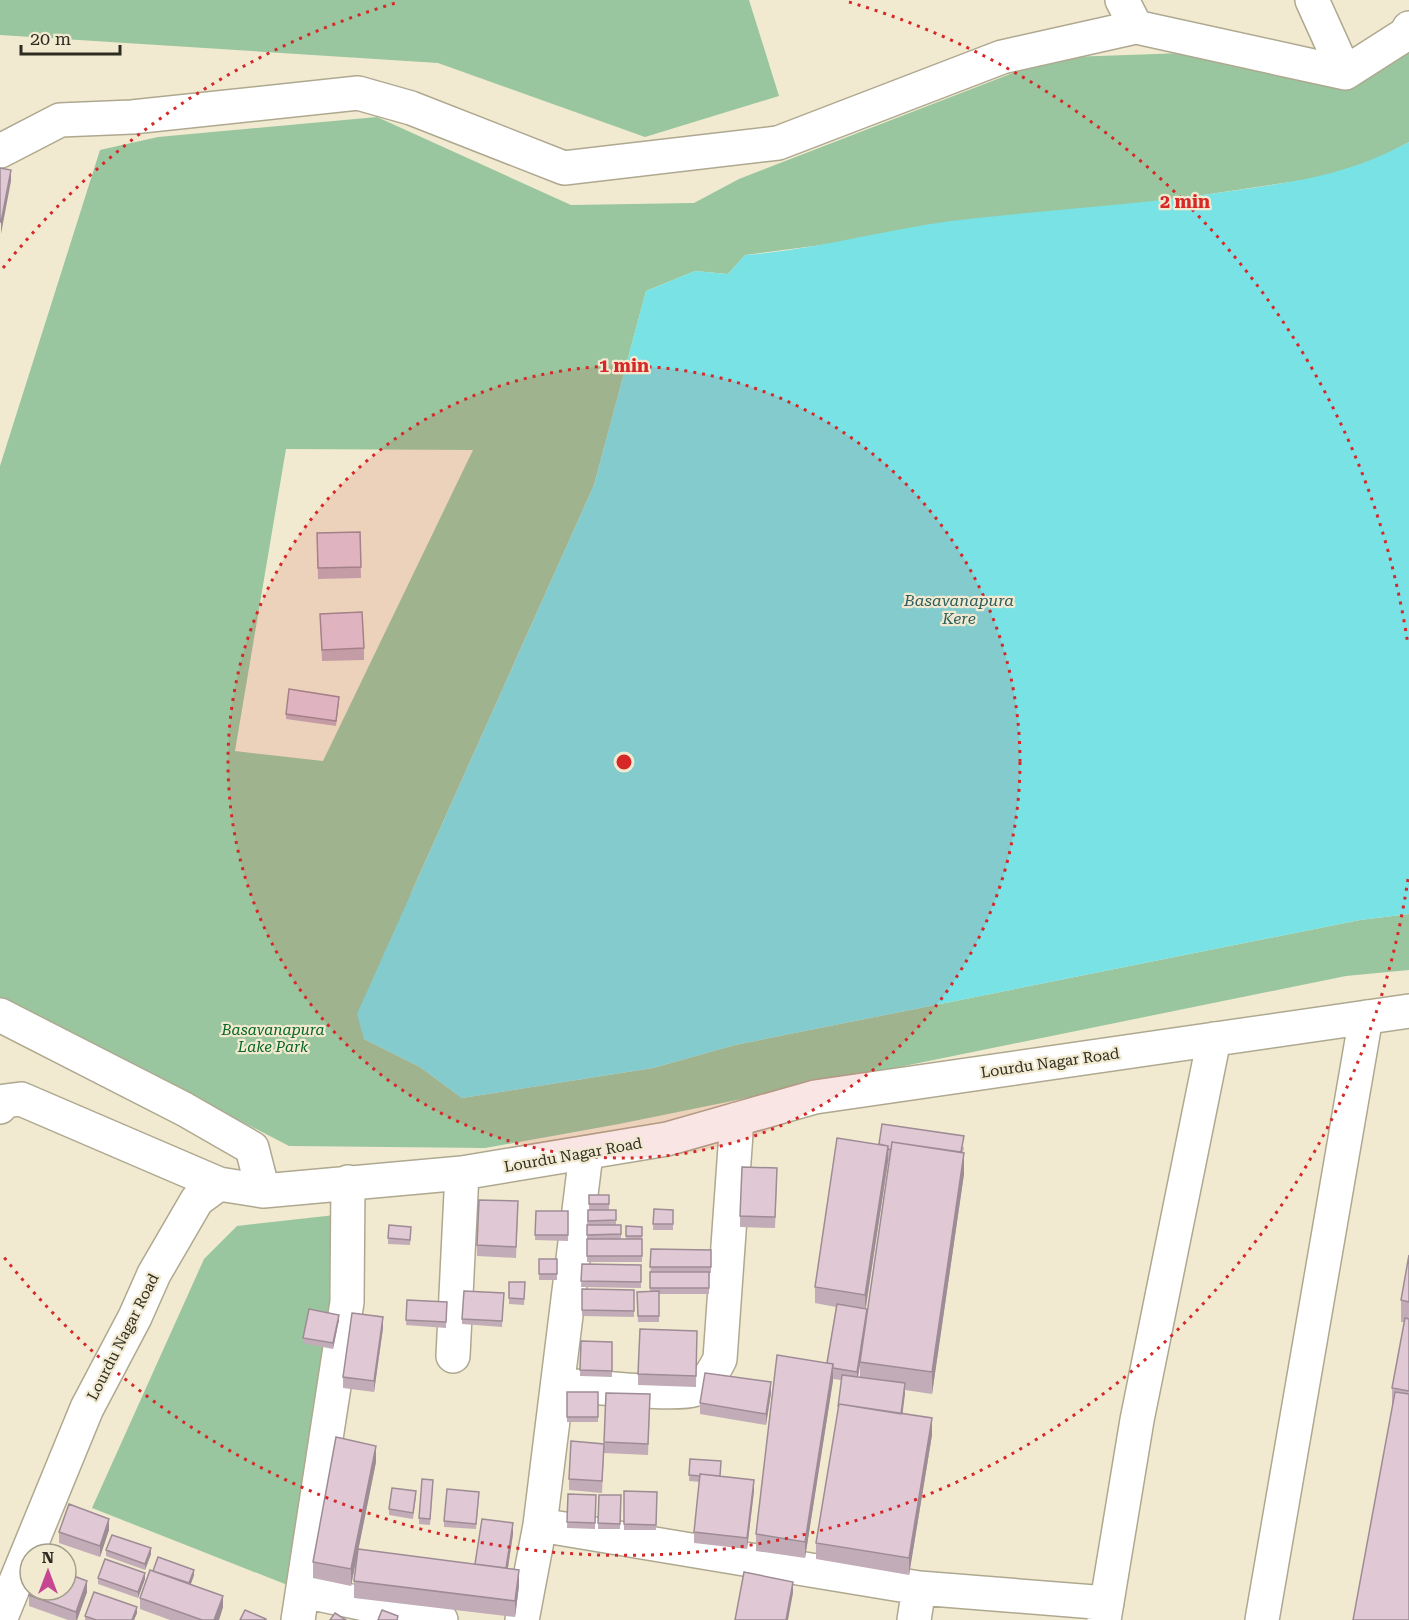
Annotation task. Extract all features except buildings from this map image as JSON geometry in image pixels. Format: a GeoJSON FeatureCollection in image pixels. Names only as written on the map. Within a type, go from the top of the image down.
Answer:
{"type":"FeatureCollection","features":[{"type":"Feature","properties":{"kind":"street"},"geometry":{"type":"LineString","coordinates":[[1312,0],[1345,73]]}},
{"type":"Feature","properties":{"kind":"street"},"geometry":{"type":"LineString","coordinates":[[0,151],[60,120],[132,117],[358,93],[411,108],[564,168],[778,143],[1002,57],[1129,14],[1345,73],[1406,34],[1409,28]]}},
{"type":"Feature","properties":{"kind":"street","name":"Lourdu Nagar Road"},"geometry":{"type":"LineString","coordinates":[[7,1618],[87,1408],[135,1317],[154,1274],[197,1200],[219,1184],[263,1191],[462,1173],[586,1154],[667,1138],[815,1097],[1409,1011]]}},
{"type":"Feature","properties":{"kind":"street"},"geometry":{"type":"LineString","coordinates":[[0,1015],[184,1109],[252,1148],[263,1191]]}},
{"type":"Feature","properties":{"kind":"street"},"geometry":{"type":"LineString","coordinates":[[1262,1620],[1366,1017]]}},
{"type":"Feature","properties":{"kind":"street"},"geometry":{"type":"LineString","coordinates":[[540,1525],[919,1588],[1106,1612],[1137,1420],[1214,1039]]}},
{"type":"Feature","properties":{"kind":"street"},"geometry":{"type":"LineString","coordinates":[[0,1107],[4,1101],[21,1098],[219,1184]]}},
{"type":"Feature","properties":{"kind":"street"},"geometry":{"type":"LineString","coordinates":[[559,1385],[685,1392],[706,1382],[713,1372],[720,1359],[737,1119]]}},
{"type":"Feature","properties":{"kind":"street"},"geometry":{"type":"LineString","coordinates":[[522,1620],[540,1525],[586,1154]]}},
{"type":"Feature","properties":{"kind":"street"},"geometry":{"type":"LineString","coordinates":[[453,1356],[462,1173]]}},
{"type":"Feature","properties":{"kind":"street"},"geometry":{"type":"LineString","coordinates":[[348,1182],[347,1302],[301,1605],[441,1620]]}},
{"type":"Feature","properties":{"kind":"street"},"geometry":{"type":"LineString","coordinates":[[914,1620],[919,1588]]}},
{"type":"Feature","properties":{"kind":"green space"},"geometry":{"type":"Polygon","coordinates":[[[0,0],[749,0],[779,96],[645,137],[438,63],[0,35],[0,0]]]}},
{"type":"Feature","properties":{"kind":"green space","name":"Basavanapura Lake Park"},"geometry":{"type":"Polygon","coordinates":[[[1184,53],[1338,83],[1409,53],[1409,142],[1381,157],[1324,177],[1176,199],[745,255],[728,274],[695,271],[646,291],[594,485],[412,891],[364,1039],[420,1067],[462,1098],[653,1068],[735,1045],[1360,920],[1409,914],[1409,970],[1346,976],[619,1124],[485,1148],[289,1146],[154,1076],[0,1016],[0,466],[100,150],[158,137],[377,117],[571,205],[694,203],[739,179],[1026,68],[1070,57],[1184,53]],[[286,449],[235,751],[323,761],[473,450],[286,449]]]}},
{"type":"Feature","properties":{"kind":"green space"},"geometry":{"type":"Polygon","coordinates":[[[362,1212],[364,1291],[295,1588],[92,1508],[204,1259],[237,1226],[362,1212]]]}},
{"type":"Feature","properties":{"kind":"water","name":"Basavanapura Kere"},"geometry":{"type":"Polygon","coordinates":[[[1409,142],[1409,914],[1360,920],[735,1045],[653,1068],[462,1098],[420,1067],[364,1039],[357,1014],[594,485],[646,291],[695,271],[728,274],[745,255],[797,249],[951,221],[1161,200],[1301,180],[1365,162],[1409,142]]]}}]}
